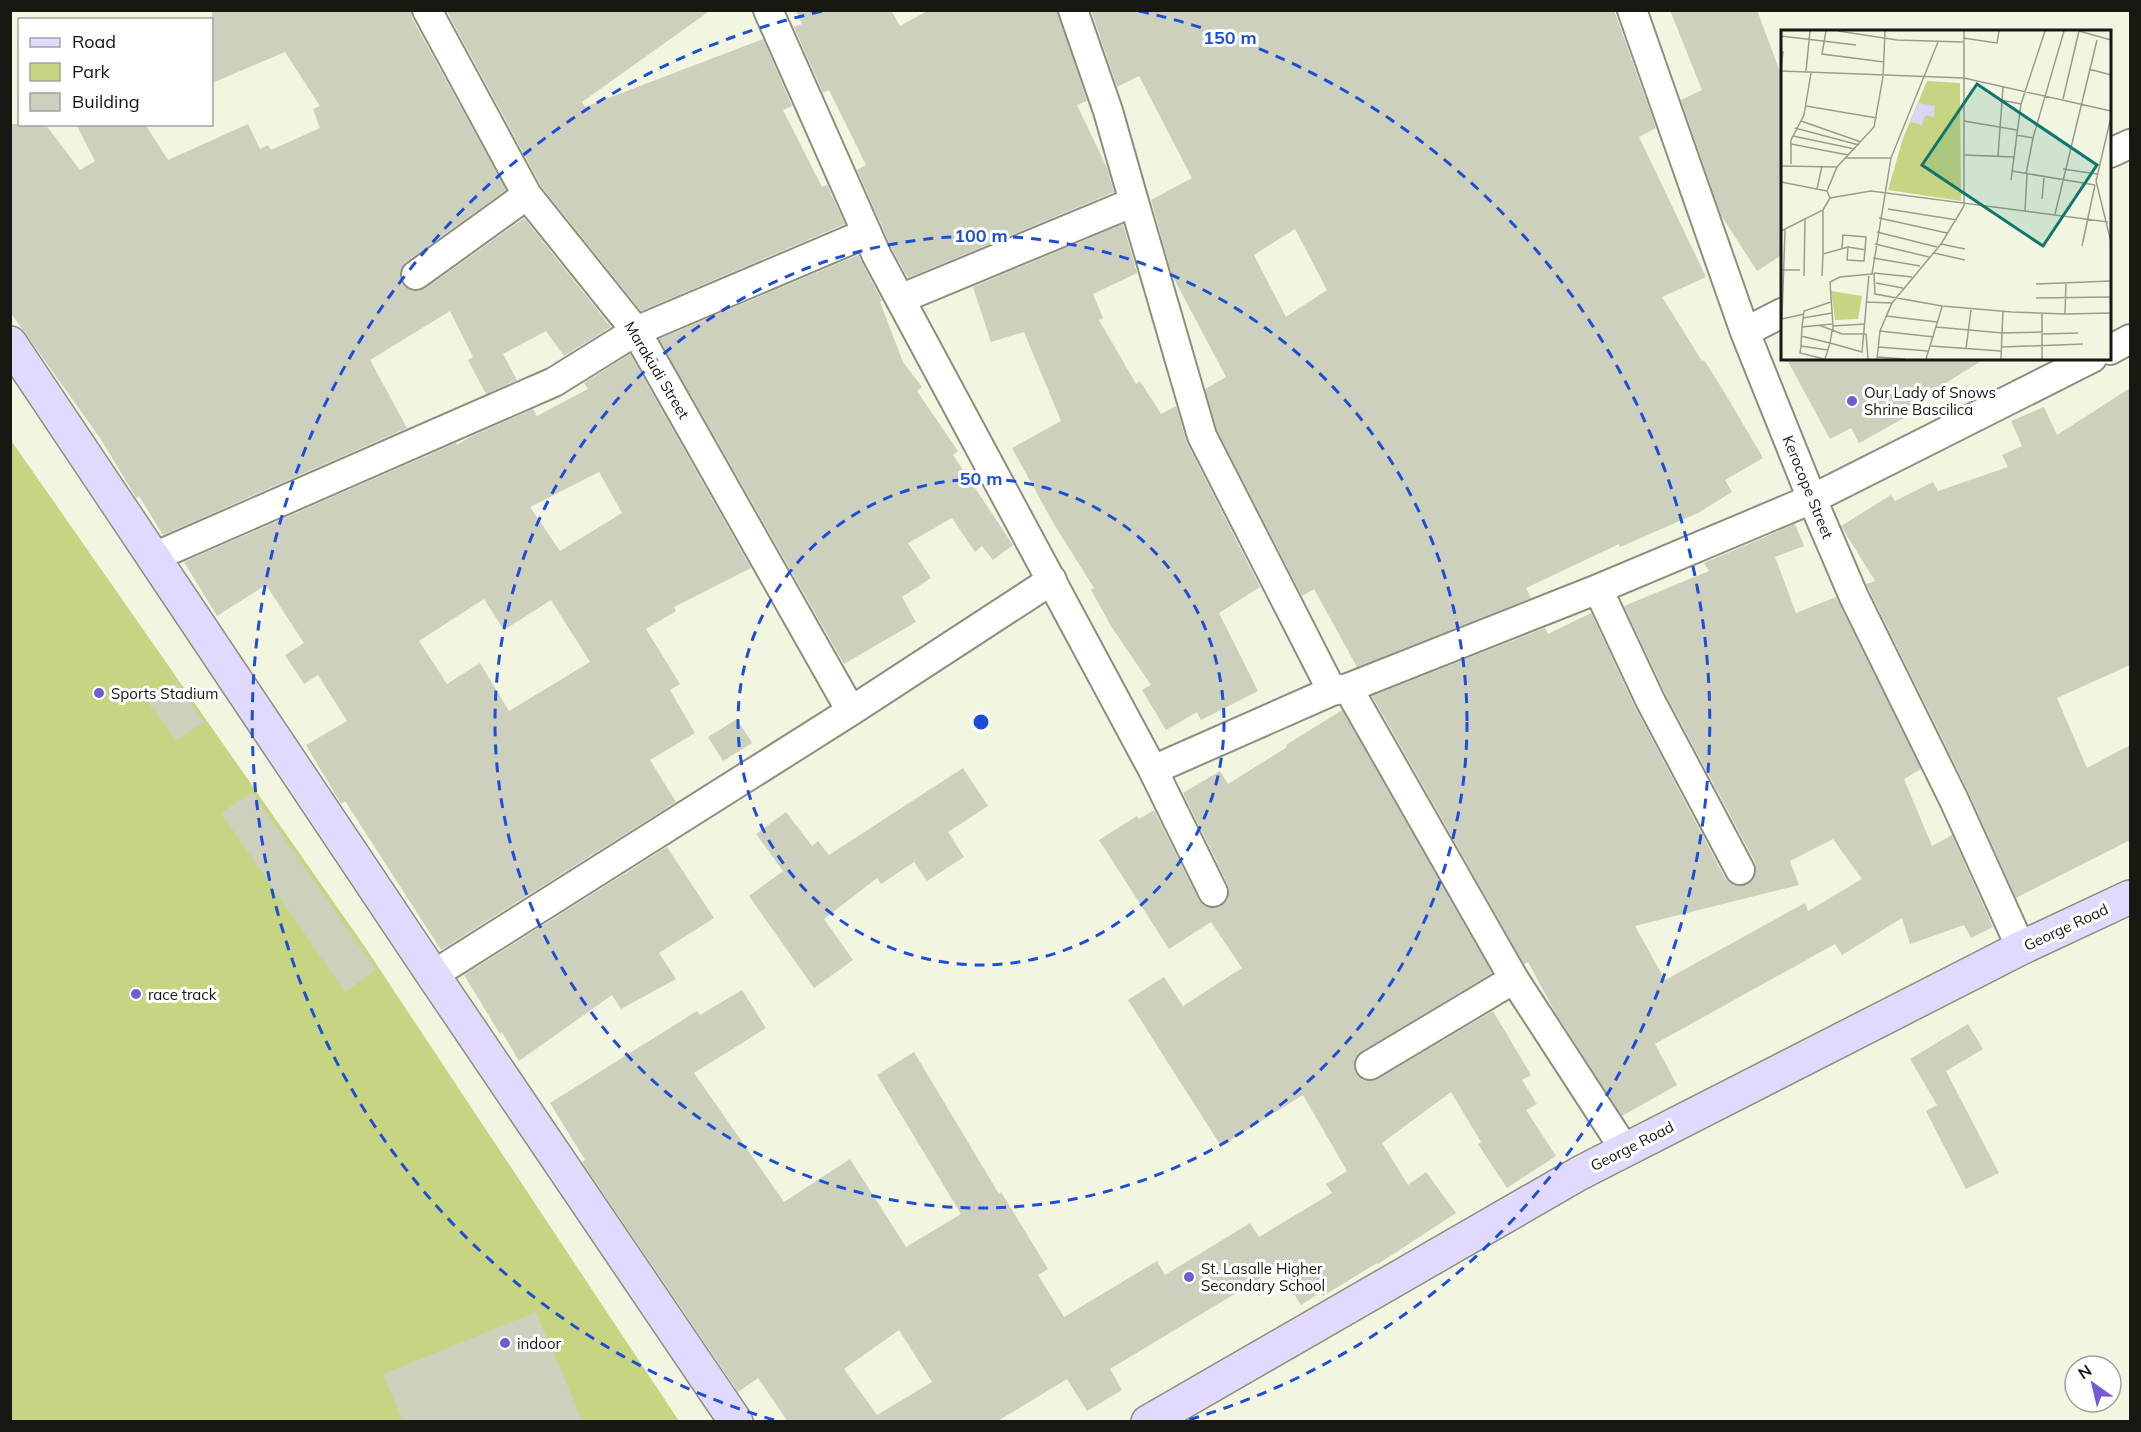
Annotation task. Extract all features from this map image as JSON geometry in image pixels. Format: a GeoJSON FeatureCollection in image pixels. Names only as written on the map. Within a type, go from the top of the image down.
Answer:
{"type":"FeatureCollection","features":[{"type":"Feature","properties":{"kind":"main road"},"geometry":{"type":"LineString","coordinates":[[10,343],[433,975],[736,1422]]}},
{"type":"Feature","properties":{"kind":"main road","name":"George Road"},"geometry":{"type":"LineString","coordinates":[[1148,1422],[1580,1173],[2021,948],[2130,897]]}},
{"type":"Feature","properties":{"kind":"street","name":"Marakudi Street"},"geometry":{"type":"LineString","coordinates":[[427,10],[527,195],[636,331],[851,711]]}},
{"type":"Feature","properties":{"kind":"street"},"geometry":{"type":"LineString","coordinates":[[768,10],[867,233],[900,299],[1153,770],[1213,892]]}},
{"type":"Feature","properties":{"kind":"street"},"geometry":{"type":"LineString","coordinates":[[1073,10],[1108,111],[1202,436],[1340,689],[1514,979],[1624,1150]]}},
{"type":"Feature","properties":{"kind":"street","name":"Kerocope Street"},"geometry":{"type":"LineString","coordinates":[[1632,10],[1745,332],[1812,499],[1854,597],[1954,800],[2021,948]]}},
{"type":"Feature","properties":{"kind":"street"},"geometry":{"type":"LineString","coordinates":[[2111,152],[2130,144]]}},
{"type":"Feature","properties":{"kind":"street"},"geometry":{"type":"LineString","coordinates":[[416,275],[527,195]]}},
{"type":"Feature","properties":{"kind":"street"},"geometry":{"type":"LineString","coordinates":[[900,299],[1134,202]]}},
{"type":"Feature","properties":{"kind":"street"},"geometry":{"type":"LineString","coordinates":[[154,557],[554,382],[636,331],[867,233]]}},
{"type":"Feature","properties":{"kind":"street"},"geometry":{"type":"LineString","coordinates":[[1745,332],[1781,314]]}},
{"type":"Feature","properties":{"kind":"street"},"geometry":{"type":"LineString","coordinates":[[2111,349],[2130,339]]}},
{"type":"Feature","properties":{"kind":"street"},"geometry":{"type":"LineString","coordinates":[[1153,770],[1340,689],[1598,589],[1812,499],[2088,360]]}},
{"type":"Feature","properties":{"kind":"street"},"geometry":{"type":"LineString","coordinates":[[433,975],[851,711],[1052,580]]}},
{"type":"Feature","properties":{"kind":"street"},"geometry":{"type":"LineString","coordinates":[[1598,589],[1650,700],[1740,870]]}},
{"type":"Feature","properties":{"kind":"street"},"geometry":{"type":"LineString","coordinates":[[1370,1065],[1514,979]]}},
{"type":"Feature","properties":{"kind":"green space","name":"Sports Stadium"},"geometry":{"type":"Polygon","coordinates":[[[10,439],[365,947],[679,1421],[11,1421],[10,439]]]}},
{"type":"Feature","properties":{"kind":"building"},"geometry":{"type":"Polygon","coordinates":[[[212,10],[411,10],[412,18],[506,190],[406,262],[401,269],[402,284],[410,290],[418,291],[426,288],[524,218],[611,327],[564,356],[546,331],[503,354],[517,380],[486,394],[468,360],[473,357],[450,311],[370,360],[407,428],[163,535],[139,496],[136,498],[100,438],[10,312],[10,124],[47,126],[80,170],[95,161],[77,126],[146,126],[168,160],[248,124],[260,149],[268,145],[271,150],[320,128],[313,109],[320,106],[285,52],[213,83],[212,10]]]}},
{"type":"Feature","properties":{"kind":"building"},"geometry":{"type":"Polygon","coordinates":[[[446,10],[711,10],[582,102],[585,107],[763,39],[792,106],[783,110],[822,187],[827,185],[845,224],[641,311],[541,186],[446,10]]]}},
{"type":"Feature","properties":{"kind":"building"},"geometry":{"type":"Polygon","coordinates":[[[796,10],[891,10],[900,26],[929,10],[1057,10],[1087,101],[1077,105],[1107,168],[1114,192],[908,278],[892,249],[857,170],[866,165],[829,90],[823,93],[794,27],[802,24],[796,10]]]}},
{"type":"Feature","properties":{"kind":"building"},"geometry":{"type":"Polygon","coordinates":[[[1091,10],[1614,10],[1656,128],[1639,137],[1706,277],[1662,297],[1723,390],[1763,458],[1725,480],[1732,492],[1698,513],[1620,547],[1619,544],[1526,588],[1531,598],[1357,667],[1314,589],[1302,596],[1217,430],[1205,389],[1226,377],[1172,275],[1151,200],[1192,178],[1139,76],[1117,87],[1091,10]],[[1295,229],[1254,255],[1286,317],[1327,290],[1295,229]]]}},
{"type":"Feature","properties":{"kind":"building"},"geometry":{"type":"Polygon","coordinates":[[[1670,10],[1757,10],[1781,74],[1781,256],[1757,271],[1721,215],[1681,100],[1702,90],[1670,10]]]}},
{"type":"Feature","properties":{"kind":"building"},"geometry":{"type":"Polygon","coordinates":[[[1123,224],[1137,273],[1093,294],[1103,318],[1099,320],[1136,384],[1140,381],[1161,414],[1176,406],[1187,443],[1260,587],[1219,613],[1258,691],[1201,720],[1197,712],[1166,730],[1142,690],[1151,685],[1111,626],[1091,590],[1094,588],[1055,526],[1012,448],[1061,421],[1024,332],[991,342],[973,287],[1123,224]]]}},
{"type":"Feature","properties":{"kind":"building"},"geometry":{"type":"Polygon","coordinates":[[[858,255],[882,301],[880,302],[903,362],[922,387],[917,391],[958,451],[953,455],[1013,545],[993,560],[982,546],[975,552],[952,518],[908,543],[931,578],[902,597],[916,622],[844,664],[659,339],[858,255]]]}},
{"type":"Feature","properties":{"kind":"building"},"geometry":{"type":"Polygon","coordinates":[[[630,354],[751,568],[674,607],[676,611],[646,629],[680,684],[670,690],[695,733],[650,760],[676,802],[441,950],[345,801],[341,804],[306,745],[347,721],[318,675],[304,684],[285,655],[304,643],[266,585],[217,616],[184,562],[456,443],[457,445],[533,409],[537,416],[588,389],[584,383],[630,354]],[[599,472],[530,507],[560,551],[622,513],[599,472]],[[484,599],[419,641],[447,684],[480,663],[509,711],[590,662],[551,600],[504,630],[484,599]]]}},
{"type":"Feature","properties":{"kind":"building","name":"Our Lady of Snows Shrine Bascilica"},"geometry":{"type":"Polygon","coordinates":[[[1787,360],[1983,360],[1901,411],[1904,418],[1859,443],[1851,428],[1830,439],[1787,360]]]}},
{"type":"Feature","properties":{"kind":"building"},"geometry":{"type":"Polygon","coordinates":[[[2130,388],[2130,665],[2057,698],[2087,768],[2130,745],[2130,840],[2016,898],[1969,793],[1866,584],[1875,581],[1841,526],[1891,495],[1895,501],[1933,482],[1938,491],[2008,467],[2002,455],[2022,446],[2011,421],[2044,407],[2057,435],[2130,388]]]}},
{"type":"Feature","properties":{"kind":"building"},"geometry":{"type":"Polygon","coordinates":[[[1795,524],[1804,546],[1775,557],[1796,613],[1836,597],[1921,769],[1904,779],[1932,846],[1952,835],[1993,927],[1971,938],[1964,925],[1910,944],[1902,918],[1842,955],[1835,944],[1655,1044],[1677,1085],[1622,1116],[1556,1014],[1528,962],[1524,964],[1372,696],[1545,628],[1548,634],[1591,613],[1635,707],[1725,878],[1732,884],[1747,885],[1754,878],[1755,862],[1665,693],[1624,606],[1709,571],[1704,563],[1795,524]],[[1833,839],[1790,861],[1799,885],[1635,926],[1665,980],[1805,903],[1808,911],[1862,879],[1833,839]]]}},
{"type":"Feature","properties":{"kind":"building"},"geometry":{"type":"Polygon","coordinates":[[[176,682],[204,722],[176,741],[148,702],[176,682]]]}},
{"type":"Feature","properties":{"kind":"building"},"geometry":{"type":"Polygon","coordinates":[[[1342,710],[1492,973],[1362,1051],[1355,1058],[1356,1073],[1363,1080],[1378,1079],[1493,1011],[1531,1075],[1522,1080],[1537,1104],[1526,1110],[1556,1156],[1507,1188],[1478,1144],[1481,1142],[1451,1092],[1382,1143],[1408,1185],[1426,1172],[1456,1213],[1378,1264],[1323,1296],[1321,1292],[1301,1305],[1278,1268],[1110,1369],[1122,1390],[1087,1411],[1067,1379],[996,1422],[788,1422],[758,1378],[738,1392],[582,1162],[585,1160],[550,1103],[697,1011],[700,1015],[742,990],[766,1028],[694,1073],[784,1202],[850,1159],[906,1247],[961,1214],[877,1075],[914,1052],[999,1194],[1001,1192],[1048,1269],[1038,1275],[1064,1317],[1157,1261],[1165,1275],[1250,1223],[1259,1237],[1332,1193],[1326,1184],[1347,1171],[1303,1095],[1221,1146],[1128,1000],[1164,977],[1183,1006],[1242,968],[1211,922],[1169,949],[1099,840],[1137,816],[1139,819],[1154,810],[1199,900],[1203,905],[1211,908],[1221,906],[1227,901],[1228,885],[1183,793],[1220,771],[1228,784],[1287,747],[1286,745],[1342,710]],[[899,1330],[844,1369],[877,1415],[932,1382],[899,1330]]]}},
{"type":"Feature","properties":{"kind":"building"},"geometry":{"type":"Polygon","coordinates":[[[737,719],[752,743],[723,761],[708,737],[737,719]]]}},
{"type":"Feature","properties":{"kind":"building"},"geometry":{"type":"Polygon","coordinates":[[[963,768],[988,806],[948,832],[964,857],[927,881],[914,862],[881,884],[877,878],[824,919],[853,960],[814,988],[749,896],[783,871],[756,834],[786,812],[812,846],[818,841],[829,855],[963,768]]]}},
{"type":"Feature","properties":{"kind":"building"},"geometry":{"type":"Polygon","coordinates":[[[252,792],[376,970],[345,992],[221,813],[252,792]]]}},
{"type":"Feature","properties":{"kind":"building"},"geometry":{"type":"Polygon","coordinates":[[[667,847],[714,918],[659,953],[676,979],[621,1009],[612,995],[519,1061],[464,975],[667,847]]]}},
{"type":"Feature","properties":{"kind":"building"},"geometry":{"type":"Polygon","coordinates":[[[1968,1024],[1983,1049],[1946,1071],[1999,1173],[1966,1189],[1926,1111],[1937,1105],[1910,1059],[1968,1024]]]}},
{"type":"Feature","properties":{"kind":"building","name":"indoor"},"geometry":{"type":"Polygon","coordinates":[[[536,1312],[583,1422],[403,1422],[383,1374],[536,1312]]]}},
{"type":"Feature","properties":{"kind":"place","name":"Our Lady of Snows Shrine Bascilica"},"geometry":{"type":"Point","coordinates":[1852,401]}},
{"type":"Feature","properties":{"kind":"place","name":"Sports Stadium"},"geometry":{"type":"Point","coordinates":[99,693]}},
{"type":"Feature","properties":{"kind":"place","name":"race track"},"geometry":{"type":"Point","coordinates":[136,994]}},
{"type":"Feature","properties":{"kind":"place","name":"St. Lasalle Higher Secondary School"},"geometry":{"type":"Point","coordinates":[1189,1277]}},
{"type":"Feature","properties":{"kind":"place","name":"indoor"},"geometry":{"type":"Point","coordinates":[505,1343]}}]}
